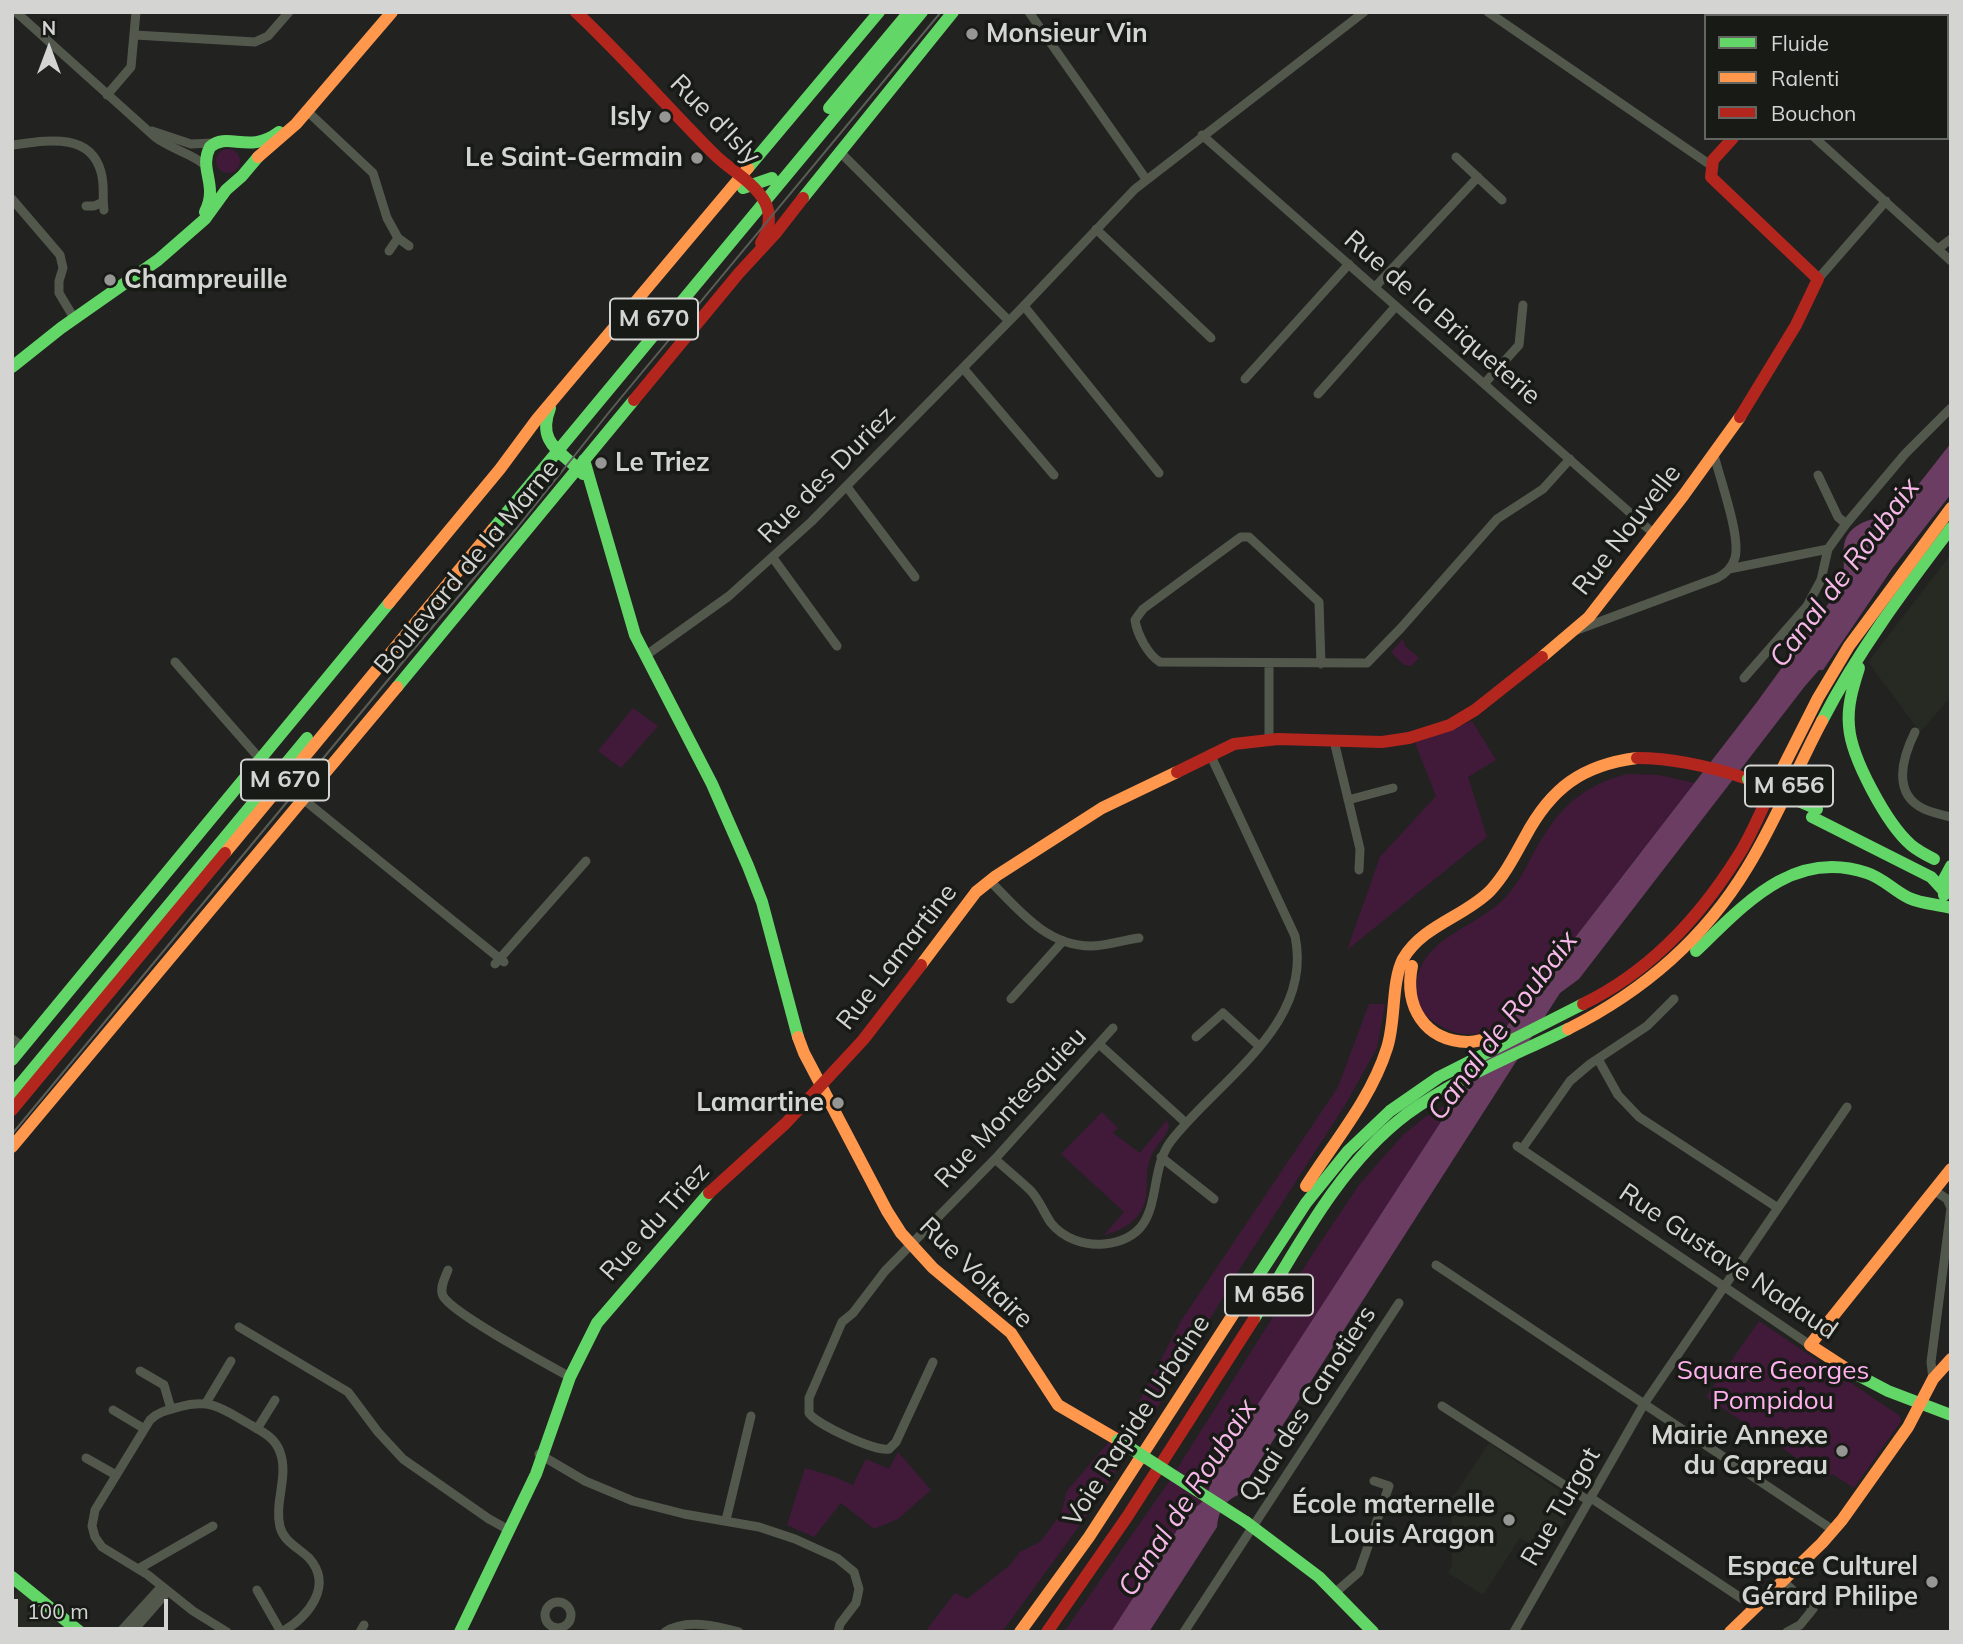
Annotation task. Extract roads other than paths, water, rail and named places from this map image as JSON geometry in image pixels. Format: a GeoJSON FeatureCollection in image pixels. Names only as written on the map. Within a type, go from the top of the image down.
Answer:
{"type":"FeatureCollection","features":[{"type":"Feature","properties":{"kind":"main road"},"geometry":{"type":"LineString","coordinates":[[12,367],[74,318],[158,260],[193,230],[209,215],[226,190],[254,160],[282,138],[334,82],[392,12]]}},
{"type":"Feature","properties":{"kind":"main road","name":"Rue d'Isly"},"geometry":{"type":"LineString","coordinates":[[576,12],[761,198],[769,213],[767,231],[739,273]]}},
{"type":"Feature","properties":{"kind":"main road","name":"Boulevard de la Marne"},"geometry":{"type":"LineString","coordinates":[[12,1060],[18,1043],[260,759],[511,456],[529,428],[704,220],[743,181],[879,12]]}},
{"type":"Feature","properties":{"kind":"main road","name":"Boulevard de la Marne"},"geometry":{"type":"LineString","coordinates":[[761,198],[772,178],[909,12]]}},
{"type":"Feature","properties":{"kind":"main road","name":"Boulevard de la Marne"},"geometry":{"type":"LineString","coordinates":[[12,1110],[761,198],[922,12]]}},
{"type":"Feature","properties":{"kind":"main road","name":"Boulevard de la Marne"},"geometry":{"type":"LineString","coordinates":[[12,1147],[739,273],[775,234],[953,12]]}},
{"type":"Feature","properties":{"kind":"main road"},"geometry":{"type":"LineString","coordinates":[[193,230],[207,210],[211,198],[207,169],[208,150],[218,142],[260,143],[275,136],[306,110]]}},
{"type":"Feature","properties":{"kind":"main road"},"geometry":{"type":"LineString","coordinates":[[1731,140],[1709,164],[1714,181],[1818,279]]}},
{"type":"Feature","properties":{"kind":"main road"},"geometry":{"type":"LineString","coordinates":[[207,169],[223,182],[241,176],[248,162],[246,152],[234,141]]}},
{"type":"Feature","properties":{"kind":"main road"},"geometry":{"type":"LineString","coordinates":[[743,181],[772,178]]}},
{"type":"Feature","properties":{"kind":"main road","name":"Rue Nouvelle"},"geometry":{"type":"LineString","coordinates":[[1334,741],[1391,741],[1450,725],[1475,710],[1575,631],[1589,617],[1714,456],[1774,363],[1818,279]]}},
{"type":"Feature","properties":{"kind":"main road"},"geometry":{"type":"LineString","coordinates":[[553,402],[545,417],[545,435],[554,448],[582,465]]}},
{"type":"Feature","properties":{"kind":"main road","name":"Boulevard de la Marne"},"geometry":{"type":"LineString","coordinates":[[12,1094],[554,448]]}},
{"type":"Feature","properties":{"kind":"main road","name":"Rue Voltaire"},"geometry":{"type":"LineString","coordinates":[[582,465],[592,489],[635,635],[705,769],[758,890],[795,1029],[820,1086],[887,1211],[910,1244],[942,1275],[1011,1333],[1058,1405],[1118,1440],[1249,1525],[1336,1592],[1373,1632]]}},
{"type":"Feature","properties":{"kind":"main road","name":"Voie Rapide Urbaine"},"geometry":{"type":"LineString","coordinates":[[1020,1632],[1089,1537],[1306,1203],[1348,1151],[1406,1099],[1462,1064],[1619,984],[1670,943],[1713,895],[1739,855],[1812,711],[1849,646],[1951,508]]}},
{"type":"Feature","properties":{"kind":"main road","name":"M 656"},"geometry":{"type":"LineString","coordinates":[[1595,1019],[1666,966],[1707,923],[1729,895],[1758,846],[1841,684],[1873,633],[1951,528]]}},
{"type":"Feature","properties":{"kind":"main road"},"geometry":{"type":"LineString","coordinates":[[1911,580],[1892,618],[1860,668],[1852,690],[1848,727],[1860,771],[1901,838],[1915,850],[1934,859]]}},
{"type":"Feature","properties":{"kind":"main road","name":"Rue Lamartine"},"geometry":{"type":"LineString","coordinates":[[820,1086],[867,1035],[959,911],[989,880],[1095,812],[1234,744],[1269,739],[1334,741]]}},
{"type":"Feature","properties":{"kind":"main road"},"geometry":{"type":"LineString","coordinates":[[1196,1372],[1216,1329],[1378,1070],[1391,1034],[1399,970],[1413,944],[1489,891],[1505,872],[1543,807],[1572,779],[1594,767],[1621,759],[1646,757],[1672,764],[1951,864],[1944,876],[1943,890]]}},
{"type":"Feature","properties":{"kind":"main road"},"geometry":{"type":"LineString","coordinates":[[1670,943],[1598,989],[1519,1027],[1476,1041],[1457,1041],[1437,1035],[1423,1024],[1412,1006],[1408,986],[1412,968],[1421,952],[1436,939],[1482,911],[1500,894],[1514,876],[1552,811],[1577,787],[1618,770],[1672,764]]}},
{"type":"Feature","properties":{"kind":"main road"},"geometry":{"type":"LineString","coordinates":[[1814,813],[1931,877],[1943,890],[1951,906]]}},
{"type":"Feature","properties":{"kind":"main road"},"geometry":{"type":"LineString","coordinates":[[1595,1019],[1640,996],[1669,974],[1752,897],[1778,880],[1804,870],[1827,867],[1859,871],[1881,880],[1908,897],[1951,906]]}},
{"type":"Feature","properties":{"kind":"main road","name":"Voie Rapide Urbaine"},"geometry":{"type":"LineString","coordinates":[[1047,1632],[1124,1524],[1331,1198],[1382,1137],[1400,1120],[1433,1097],[1480,1070],[1595,1019]]}},
{"type":"Feature","properties":{"kind":"main road","name":"Rue du Triez"},"geometry":{"type":"LineString","coordinates":[[460,1632],[540,1454],[590,1334],[607,1309],[711,1190],[786,1123],[820,1086]]}},
{"type":"Feature","properties":{"kind":"main road"},"geometry":{"type":"LineString","coordinates":[[1810,1345],[1951,1169]]}},
{"type":"Feature","properties":{"kind":"main road","name":"Rue Gustave Nadaud"},"geometry":{"type":"LineString","coordinates":[[1810,1345],[1873,1384],[1951,1415]]}},
{"type":"Feature","properties":{"kind":"main road"},"geometry":{"type":"LineString","coordinates":[[1730,1632],[1833,1530],[1873,1479],[1921,1404],[1933,1380],[1951,1359]]}},
{"type":"Feature","properties":{"kind":"main road","name":"Rue du Triez"},"geometry":{"type":"LineString","coordinates":[[451,1632],[505,1528]]}},
{"type":"Feature","properties":{"kind":"main road"},"geometry":{"type":"LineString","coordinates":[[12,1577],[80,1632]]}},
{"type":"Feature","properties":{"kind":"street"},"geometry":{"type":"LineString","coordinates":[[16,12],[145,128],[170,148],[196,158],[207,169]]}},
{"type":"Feature","properties":{"kind":"street"},"geometry":{"type":"LineString","coordinates":[[107,95],[131,67],[136,12]]}},
{"type":"Feature","properties":{"kind":"street"},"geometry":{"type":"LineString","coordinates":[[135,35],[255,42],[268,36],[289,12]]}},
{"type":"Feature","properties":{"kind":"street"},"geometry":{"type":"LineString","coordinates":[[1029,12],[1146,179]]}},
{"type":"Feature","properties":{"kind":"street","name":"Rue des Duriez"},"geometry":{"type":"LineString","coordinates":[[645,656],[729,596],[773,558],[847,487],[1146,179],[1364,12]]}},
{"type":"Feature","properties":{"kind":"street"},"geometry":{"type":"LineString","coordinates":[[1488,12],[1709,164]]}},
{"type":"Feature","properties":{"kind":"street"},"geometry":{"type":"LineString","coordinates":[[306,110],[373,173],[387,218],[398,237],[409,246]]}},
{"type":"Feature","properties":{"kind":"street"},"geometry":{"type":"LineString","coordinates":[[145,128],[191,144],[218,142]]}},
{"type":"Feature","properties":{"kind":"street"},"geometry":{"type":"LineString","coordinates":[[12,135],[12,143],[61,140],[73,142],[95,159],[100,169],[104,206],[86,206]]}},
{"type":"Feature","properties":{"kind":"street","name":"Rue de la Briqueterie"},"geometry":{"type":"LineString","coordinates":[[1202,135],[1653,533]]}},
{"type":"Feature","properties":{"kind":"street"},"geometry":{"type":"LineString","coordinates":[[1817,140],[1951,261]]}},
{"type":"Feature","properties":{"kind":"street"},"geometry":{"type":"LineString","coordinates":[[839,151],[1009,321]]}},
{"type":"Feature","properties":{"kind":"street"},"geometry":{"type":"LineString","coordinates":[[1455,157],[1502,200]]}},
{"type":"Feature","properties":{"kind":"street"},"geometry":{"type":"LineString","coordinates":[[1375,287],[1478,177]]}},
{"type":"Feature","properties":{"kind":"street"},"geometry":{"type":"LineString","coordinates":[[12,199],[60,255],[63,268],[58,281],[58,293],[74,318]]}},
{"type":"Feature","properties":{"kind":"street"},"geometry":{"type":"LineString","coordinates":[[1818,279],[1886,201]]}},
{"type":"Feature","properties":{"kind":"street"},"geometry":{"type":"LineString","coordinates":[[1096,229],[1211,338]]}},
{"type":"Feature","properties":{"kind":"street"},"geometry":{"type":"LineString","coordinates":[[389,251],[398,237]]}},
{"type":"Feature","properties":{"kind":"street"},"geometry":{"type":"LineString","coordinates":[[1939,248],[1951,239]]}},
{"type":"Feature","properties":{"kind":"street"},"geometry":{"type":"LineString","coordinates":[[1245,379],[1349,264]]}},
{"type":"Feature","properties":{"kind":"street"},"geometry":{"type":"LineString","coordinates":[[1484,384],[1519,345],[1523,305]]}},
{"type":"Feature","properties":{"kind":"street"},"geometry":{"type":"LineString","coordinates":[[1024,306],[1159,473]]}},
{"type":"Feature","properties":{"kind":"street"},"geometry":{"type":"LineString","coordinates":[[1318,394],[1396,306]]}},
{"type":"Feature","properties":{"kind":"street"},"geometry":{"type":"LineString","coordinates":[[963,368],[1054,475]]}},
{"type":"Feature","properties":{"kind":"street"},"geometry":{"type":"LineString","coordinates":[[1744,678],[1810,601],[1821,580],[1829,549],[1846,524],[1905,454],[1951,408]]}},
{"type":"Feature","properties":{"kind":"street"},"geometry":{"type":"LineString","coordinates":[[1714,456],[1735,538],[1736,554],[1730,569]]}},
{"type":"Feature","properties":{"kind":"street"},"geometry":{"type":"LineString","coordinates":[[1321,664],[1319,602],[1249,537],[1238,539],[1136,616],[1136,628],[1150,653],[1160,662],[1321,664],[1362,664],[1370,662],[1497,519],[1543,489],[1570,459]]}},
{"type":"Feature","properties":{"kind":"street"},"geometry":{"type":"LineString","coordinates":[[1818,475],[1838,517],[1846,524]]}},
{"type":"Feature","properties":{"kind":"street"},"geometry":{"type":"LineString","coordinates":[[847,487],[915,577]]}},
{"type":"Feature","properties":{"kind":"street"},"geometry":{"type":"LineString","coordinates":[[1575,631],[1717,578],[1730,569],[1829,549]]}},
{"type":"Feature","properties":{"kind":"street"},"geometry":{"type":"LineString","coordinates":[[773,558],[837,646]]}},
{"type":"Feature","properties":{"kind":"street"},"geometry":{"type":"LineString","coordinates":[[175,663],[260,759]]}},
{"type":"Feature","properties":{"kind":"street"},"geometry":{"type":"LineString","coordinates":[[1269,663],[1269,739]]}},
{"type":"Feature","properties":{"kind":"street"},"geometry":{"type":"LineString","coordinates":[[1915,732],[1904,759],[1904,790],[1924,809],[1951,817]]}},
{"type":"Feature","properties":{"kind":"street"},"geometry":{"type":"LineString","coordinates":[[1334,741],[1360,849],[1359,870]]}},
{"type":"Feature","properties":{"kind":"street"},"geometry":{"type":"LineString","coordinates":[[995,1159],[1031,1191],[1057,1229],[1074,1240],[1102,1244],[1128,1236],[1143,1222],[1153,1204],[1161,1157],[1171,1141],[1280,1021],[1296,976],[1296,944],[1282,905],[1210,754]]}},
{"type":"Feature","properties":{"kind":"street"},"geometry":{"type":"LineString","coordinates":[[1348,800],[1393,788]]}},
{"type":"Feature","properties":{"kind":"street"},"geometry":{"type":"LineString","coordinates":[[303,799],[500,962],[586,861]]}},
{"type":"Feature","properties":{"kind":"street"},"geometry":{"type":"LineString","coordinates":[[989,880],[1035,926],[1063,941],[1088,946],[1139,938]]}},
{"type":"Feature","properties":{"kind":"street"},"geometry":{"type":"LineString","coordinates":[[1011,999],[1063,941]]}},
{"type":"Feature","properties":{"kind":"street"},"geometry":{"type":"LineString","coordinates":[[1674,999],[1647,1026],[1598,1059],[1618,1095],[1639,1117],[1778,1208]]}},
{"type":"Feature","properties":{"kind":"street"},"geometry":{"type":"LineString","coordinates":[[1196,1037],[1223,1013],[1259,1046]]}},
{"type":"Feature","properties":{"kind":"street","name":"Rue Montesquieu"},"geometry":{"type":"LineString","coordinates":[[933,1362],[895,1442],[889,1449],[882,1450],[819,1423],[809,1413],[809,1398],[838,1330],[845,1320],[880,1276],[995,1159],[1112,1028]]}},
{"type":"Feature","properties":{"kind":"street"},"geometry":{"type":"LineString","coordinates":[[1099,1044],[1186,1123]]}},
{"type":"Feature","properties":{"kind":"street","name":"Rue Gustave Nadaud"},"geometry":{"type":"LineString","coordinates":[[1598,1059],[1570,1081],[1519,1148],[1810,1345]]}},
{"type":"Feature","properties":{"kind":"street","name":"Rue Turgot"},"geometry":{"type":"LineString","coordinates":[[1514,1632],[1644,1404],[1847,1107]]}},
{"type":"Feature","properties":{"kind":"street"},"geometry":{"type":"LineString","coordinates":[[1161,1157],[1213,1199]]}},
{"type":"Feature","properties":{"kind":"street"},"geometry":{"type":"LineString","coordinates":[[1933,1380],[1931,1362],[1951,1209],[1947,1199],[1935,1191]]}},
{"type":"Feature","properties":{"kind":"street"},"geometry":{"type":"LineString","coordinates":[[1436,1265],[1833,1530]]}},
{"type":"Feature","properties":{"kind":"street"},"geometry":{"type":"LineString","coordinates":[[448,1270],[442,1288],[446,1300],[472,1319],[570,1377]]}},
{"type":"Feature","properties":{"kind":"street","name":"Quai des Canotiers"},"geometry":{"type":"LineString","coordinates":[[1184,1632],[1249,1525],[1399,1303]]}},
{"type":"Feature","properties":{"kind":"street"},"geometry":{"type":"LineString","coordinates":[[239,1327],[348,1392],[402,1459],[505,1528]]}},
{"type":"Feature","properties":{"kind":"street"},"geometry":{"type":"LineString","coordinates":[[206,1403],[231,1361]]}},
{"type":"Feature","properties":{"kind":"street"},"geometry":{"type":"LineString","coordinates":[[140,1371],[164,1385],[171,1409]]}},
{"type":"Feature","properties":{"kind":"street"},"geometry":{"type":"LineString","coordinates":[[257,1429],[275,1400]]}},
{"type":"Feature","properties":{"kind":"street"},"geometry":{"type":"LineString","coordinates":[[227,1632],[199,1616],[165,1588],[102,1547],[93,1532],[93,1516],[143,1428],[154,1416],[190,1404],[206,1403],[217,1406],[274,1440],[281,1455],[283,1474],[279,1518],[281,1529],[290,1543],[309,1559],[319,1580],[317,1595],[307,1613],[299,1622],[282,1632],[257,1590]]}},
{"type":"Feature","properties":{"kind":"street"},"geometry":{"type":"LineString","coordinates":[[1442,1406],[1756,1608]]}},
{"type":"Feature","properties":{"kind":"street"},"geometry":{"type":"LineString","coordinates":[[113,1410],[143,1428]]}},
{"type":"Feature","properties":{"kind":"street"},"geometry":{"type":"LineString","coordinates":[[726,1520],[751,1416]]}},
{"type":"Feature","properties":{"kind":"street"},"geometry":{"type":"LineString","coordinates":[[540,1454],[585,1481],[624,1497],[672,1512],[760,1527],[837,1558],[852,1569],[857,1580],[858,1596],[838,1632]]}},
{"type":"Feature","properties":{"kind":"street"},"geometry":{"type":"LineString","coordinates":[[86,1458],[116,1475]]}},
{"type":"Feature","properties":{"kind":"street"},"geometry":{"type":"LineString","coordinates":[[1336,1592],[1359,1572],[1389,1486],[1374,1480]]}},
{"type":"Feature","properties":{"kind":"street"},"geometry":{"type":"LineString","coordinates":[[138,1569],[213,1527]]}},
{"type":"Feature","properties":{"kind":"street"},"geometry":{"type":"LineString","coordinates":[[1783,1581],[1813,1609],[1800,1625],[1787,1632]]}},
{"type":"Feature","properties":{"kind":"street"},"geometry":{"type":"LineString","coordinates":[[120,1632],[165,1588]]}},
{"type":"Feature","properties":{"kind":"street"},"geometry":{"type":"LineString","coordinates":[[132,1632],[165,1588]]}},
{"type":"Feature","properties":{"kind":"street"},"geometry":{"type":"LineString","coordinates":[[665,1632],[678,1625],[687,1624],[739,1632]]}},
{"type":"Feature","properties":{"kind":"water","name":"Canal de Roubaix"},"geometry":{"type":"Polygon","coordinates":[[[1951,443],[1951,494],[1892,569],[1823,670],[1819,670],[1805,686],[1579,979],[1560,993],[1238,1495],[1229,1500],[1223,1508],[1217,1527],[1149,1632],[1111,1632],[1190,1510],[1206,1497],[1210,1478],[1455,1100],[1506,1027],[1757,702],[1839,589],[1843,580],[1844,544],[1847,536],[1853,528],[1864,522],[1896,513],[1951,443]]]}},
{"type":"Feature","properties":{"kind":"tram line"},"geometry":{"type":"LineString","coordinates":[[12,1134],[516,529],[610,411],[941,12]]}},
{"type":"Feature","properties":{"kind":"place","name":"Monsieur Vin"},"geometry":{"type":"Point","coordinates":[972,34]}},
{"type":"Feature","properties":{"kind":"place","name":"Isly"},"geometry":{"type":"Point","coordinates":[665,117]}},
{"type":"Feature","properties":{"kind":"place","name":"Le Saint-Germain"},"geometry":{"type":"Point","coordinates":[697,158]}},
{"type":"Feature","properties":{"kind":"place","name":"Champreuille"},"geometry":{"type":"Point","coordinates":[110,280]}},
{"type":"Feature","properties":{"kind":"place","name":"Le Triez"},"geometry":{"type":"Point","coordinates":[601,463]}},
{"type":"Feature","properties":{"kind":"place","name":"Lamartine"},"geometry":{"type":"Point","coordinates":[838,1103]}},
{"type":"Feature","properties":{"kind":"place","name":"Mairie Annexe du Capreau"},"geometry":{"type":"Point","coordinates":[1842,1451]}},
{"type":"Feature","properties":{"kind":"place","name":"École maternelle Louis Aragon"},"geometry":{"type":"Point","coordinates":[1509,1520]}},
{"type":"Feature","properties":{"kind":"place","name":"Espace Culturel Gérard Philipe"},"geometry":{"type":"Point","coordinates":[1932,1582]}},
{"type":"Feature","properties":{"kind":"park label","name":"Square Georges Pompidou"},"geometry":{"type":"Point","coordinates":[1773,1386]}}]}
